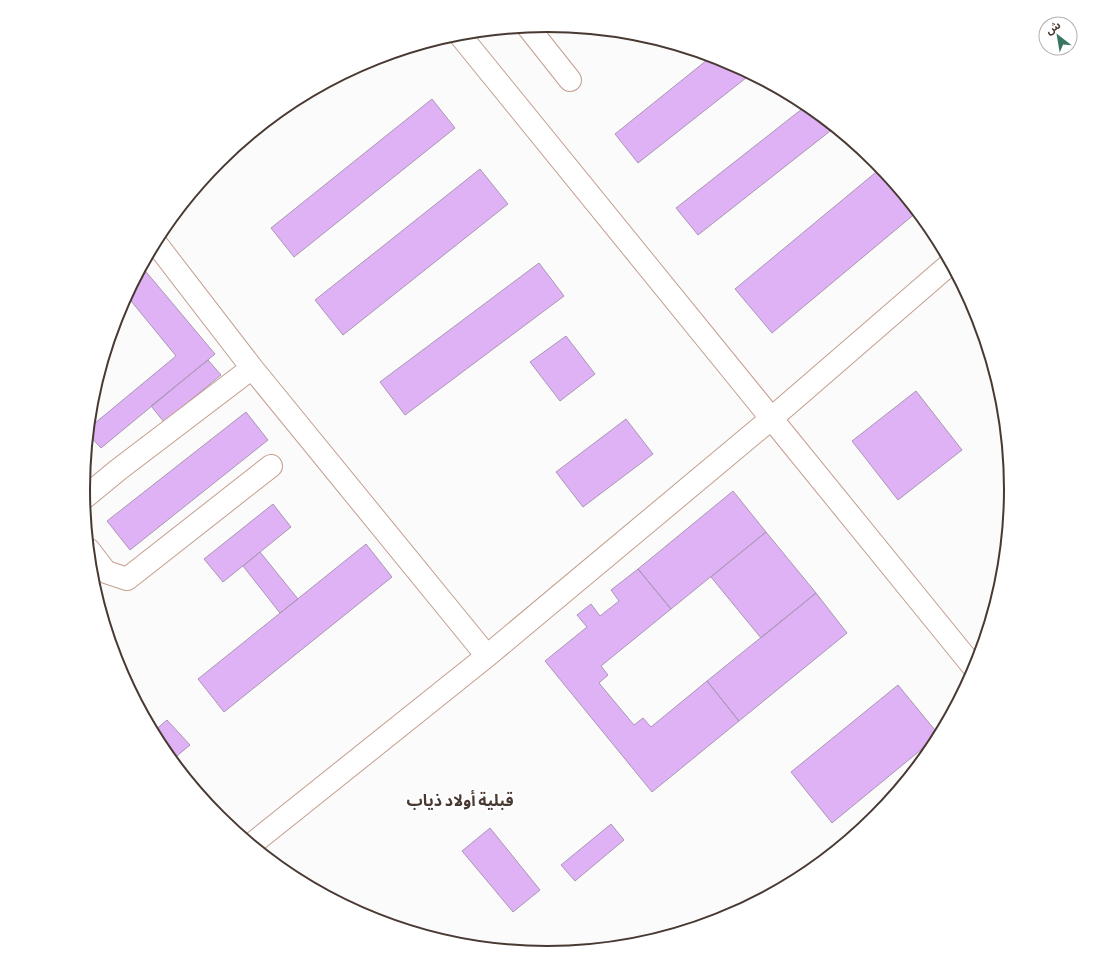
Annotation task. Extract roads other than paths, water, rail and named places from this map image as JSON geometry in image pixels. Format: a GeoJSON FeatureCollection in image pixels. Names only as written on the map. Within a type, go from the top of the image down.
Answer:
{"type":"FeatureCollection","features":[{"type":"Feature","properties":{"kind":"street"},"geometry":{"type":"LineString","coordinates":[[532,32],[570,80]]}},
{"type":"Feature","properties":{"kind":"street"},"geometry":{"type":"LineString","coordinates":[[464,40],[970,662]]}},
{"type":"Feature","properties":{"kind":"street"},"geometry":{"type":"LineString","coordinates":[[159,247],[252,368],[487,656]]}},
{"type":"Feature","properties":{"kind":"street"},"geometry":{"type":"LineString","coordinates":[[256,841],[487,656],[772,418],[947,267]]}},
{"type":"Feature","properties":{"kind":"street"},"geometry":{"type":"LineString","coordinates":[[90,493],[252,368]]}},
{"type":"Feature","properties":{"kind":"street"},"geometry":{"type":"LineString","coordinates":[[96,559],[106,572],[127,579],[271,466]]}},
{"type":"Feature","properties":{"kind":"district","name":"قبلية أولاد ذياب"},"geometry":{"type":"Point","coordinates":[460,800]}}]}
